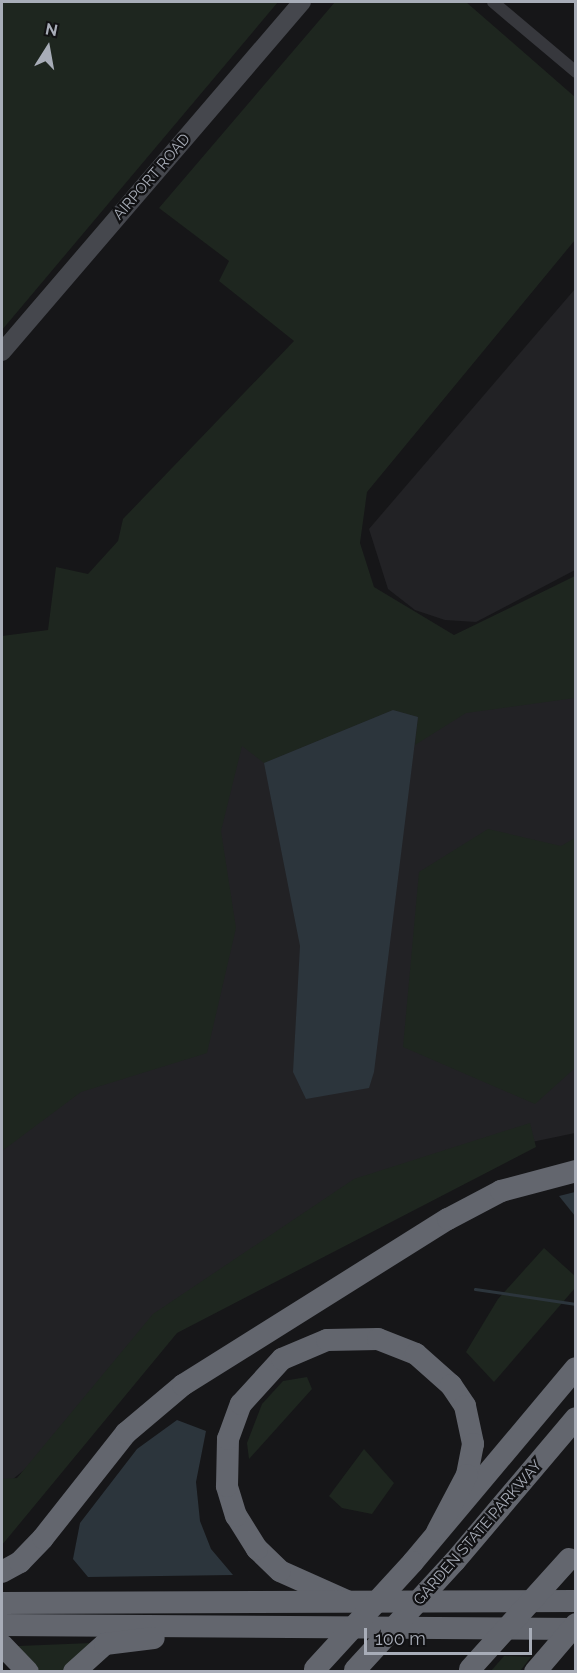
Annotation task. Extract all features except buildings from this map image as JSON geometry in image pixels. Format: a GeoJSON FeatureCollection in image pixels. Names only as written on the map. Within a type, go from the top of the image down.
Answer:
{"type":"FeatureCollection","features":[{"type":"Feature","properties":{"kind":"highway"},"geometry":{"type":"LineString","coordinates":[[2,1572],[20,1562],[43,1538],[126,1433],[183,1385],[447,1219],[501,1191],[576,1171]]}},
{"type":"Feature","properties":{"kind":"highway"},"geometry":{"type":"LineString","coordinates":[[346,1601],[290,1576],[257,1550],[236,1516],[227,1486],[228,1439],[241,1404],[282,1359],[327,1340],[378,1339],[416,1354],[451,1385],[465,1406],[473,1443],[467,1475],[437,1532]]}},
{"type":"Feature","properties":{"kind":"highway"},"geometry":{"type":"LineString","coordinates":[[314,1670],[413,1562],[576,1368]]}},
{"type":"Feature","properties":{"kind":"highway","name":"GARDEN STATE PARKWAY"},"geometry":{"type":"LineString","coordinates":[[354,1670],[455,1561],[576,1418]]}},
{"type":"Feature","properties":{"kind":"highway"},"geometry":{"type":"LineString","coordinates":[[469,1670],[572,1555]]}},
{"type":"Feature","properties":{"kind":"highway"},"geometry":{"type":"LineString","coordinates":[[2,1604],[576,1601]]}},
{"type":"Feature","properties":{"kind":"highway"},"geometry":{"type":"LineString","coordinates":[[535,1671],[576,1624]]}},
{"type":"Feature","properties":{"kind":"highway"},"geometry":{"type":"LineString","coordinates":[[2,1625],[576,1629]]}},
{"type":"Feature","properties":{"kind":"highway"},"geometry":{"type":"LineString","coordinates":[[74,1671],[105,1644],[173,1636],[195,1626]]}},
{"type":"Feature","properties":{"kind":"highway"},"geometry":{"type":"LineString","coordinates":[[2,1645],[28,1671]]}},
{"type":"Feature","properties":{"kind":"street","name":"AIRPORT ROAD"},"geometry":{"type":"LineString","coordinates":[[2,352],[302,2]]}},
{"type":"Feature","properties":{"kind":"street"},"geometry":{"type":"LineString","coordinates":[[493,2],[576,72]]}},
{"type":"Feature","properties":{"kind":"shaded area"},"geometry":{"type":"Polygon","coordinates":[[[2,2],[278,2],[2,330],[2,2]]]}},
{"type":"Feature","properties":{"kind":"shaded area"},"geometry":{"type":"Polygon","coordinates":[[[335,2],[466,2],[575,97],[575,240],[367,492],[360,543],[374,587],[454,635],[575,576],[575,698],[466,713],[415,745],[418,717],[393,710],[264,763],[242,746],[221,831],[236,928],[207,1053],[81,1092],[2,1151],[2,636],[48,630],[56,567],[88,574],[118,541],[123,519],[294,341],[219,281],[229,261],[159,208],[335,2]]]}},
{"type":"Feature","properties":{"kind":"shaded area"},"geometry":{"type":"Polygon","coordinates":[[[575,289],[575,570],[476,622],[445,620],[415,610],[388,589],[369,529],[575,289]]]}},
{"type":"Feature","properties":{"kind":"shaded area"},"geometry":{"type":"Polygon","coordinates":[[[575,659],[575,1133],[527,1143],[131,1353],[95,1412],[2,1488],[2,706],[575,659]]]}},
{"type":"Feature","properties":{"kind":"shaded area"},"geometry":{"type":"Polygon","coordinates":[[[393,710],[418,717],[374,1072],[369,1088],[306,1099],[293,1072],[300,946],[264,763],[393,710]]]}},
{"type":"Feature","properties":{"kind":"shaded area"},"geometry":{"type":"Polygon","coordinates":[[[488,829],[561,846],[575,838],[575,1068],[535,1104],[403,1047],[419,872],[488,829]]]}},
{"type":"Feature","properties":{"kind":"shaded area"},"geometry":{"type":"Polygon","coordinates":[[[530,1123],[536,1147],[177,1333],[2,1545],[2,1479],[17,1478],[153,1314],[354,1179],[530,1123]]]}},
{"type":"Feature","properties":{"kind":"shaded area"},"geometry":{"type":"Polygon","coordinates":[[[576,1192],[575,1216],[559,1196],[576,1192]]]}},
{"type":"Feature","properties":{"kind":"shaded area"},"geometry":{"type":"Polygon","coordinates":[[[544,1248],[575,1276],[575,1288],[494,1382],[466,1352],[498,1299],[544,1248]]]}},
{"type":"Feature","properties":{"kind":"shaded area"},"geometry":{"type":"Polygon","coordinates":[[[307,1377],[312,1389],[249,1459],[247,1443],[262,1404],[283,1381],[307,1377]]]}},
{"type":"Feature","properties":{"kind":"shaded area"},"geometry":{"type":"Polygon","coordinates":[[[177,1420],[206,1431],[196,1482],[200,1521],[211,1549],[233,1575],[88,1577],[73,1559],[80,1523],[137,1449],[177,1420]]]}},
{"type":"Feature","properties":{"kind":"shaded area"},"geometry":{"type":"Polygon","coordinates":[[[364,1449],[394,1483],[372,1514],[342,1508],[329,1496],[364,1449]]]}},
{"type":"Feature","properties":{"kind":"shaded area"},"geometry":{"type":"Polygon","coordinates":[[[92,1643],[67,1672],[34,1671],[18,1646],[92,1643]]]}},
{"type":"Feature","properties":{"kind":"shaded area"},"geometry":{"type":"Polygon","coordinates":[[[504,1656],[531,1657],[520,1671],[491,1671],[504,1656]]]}},
{"type":"Feature","properties":{"kind":"waterway"},"geometry":{"type":"LineString","coordinates":[[475,1289],[576,1304]]}}]}
